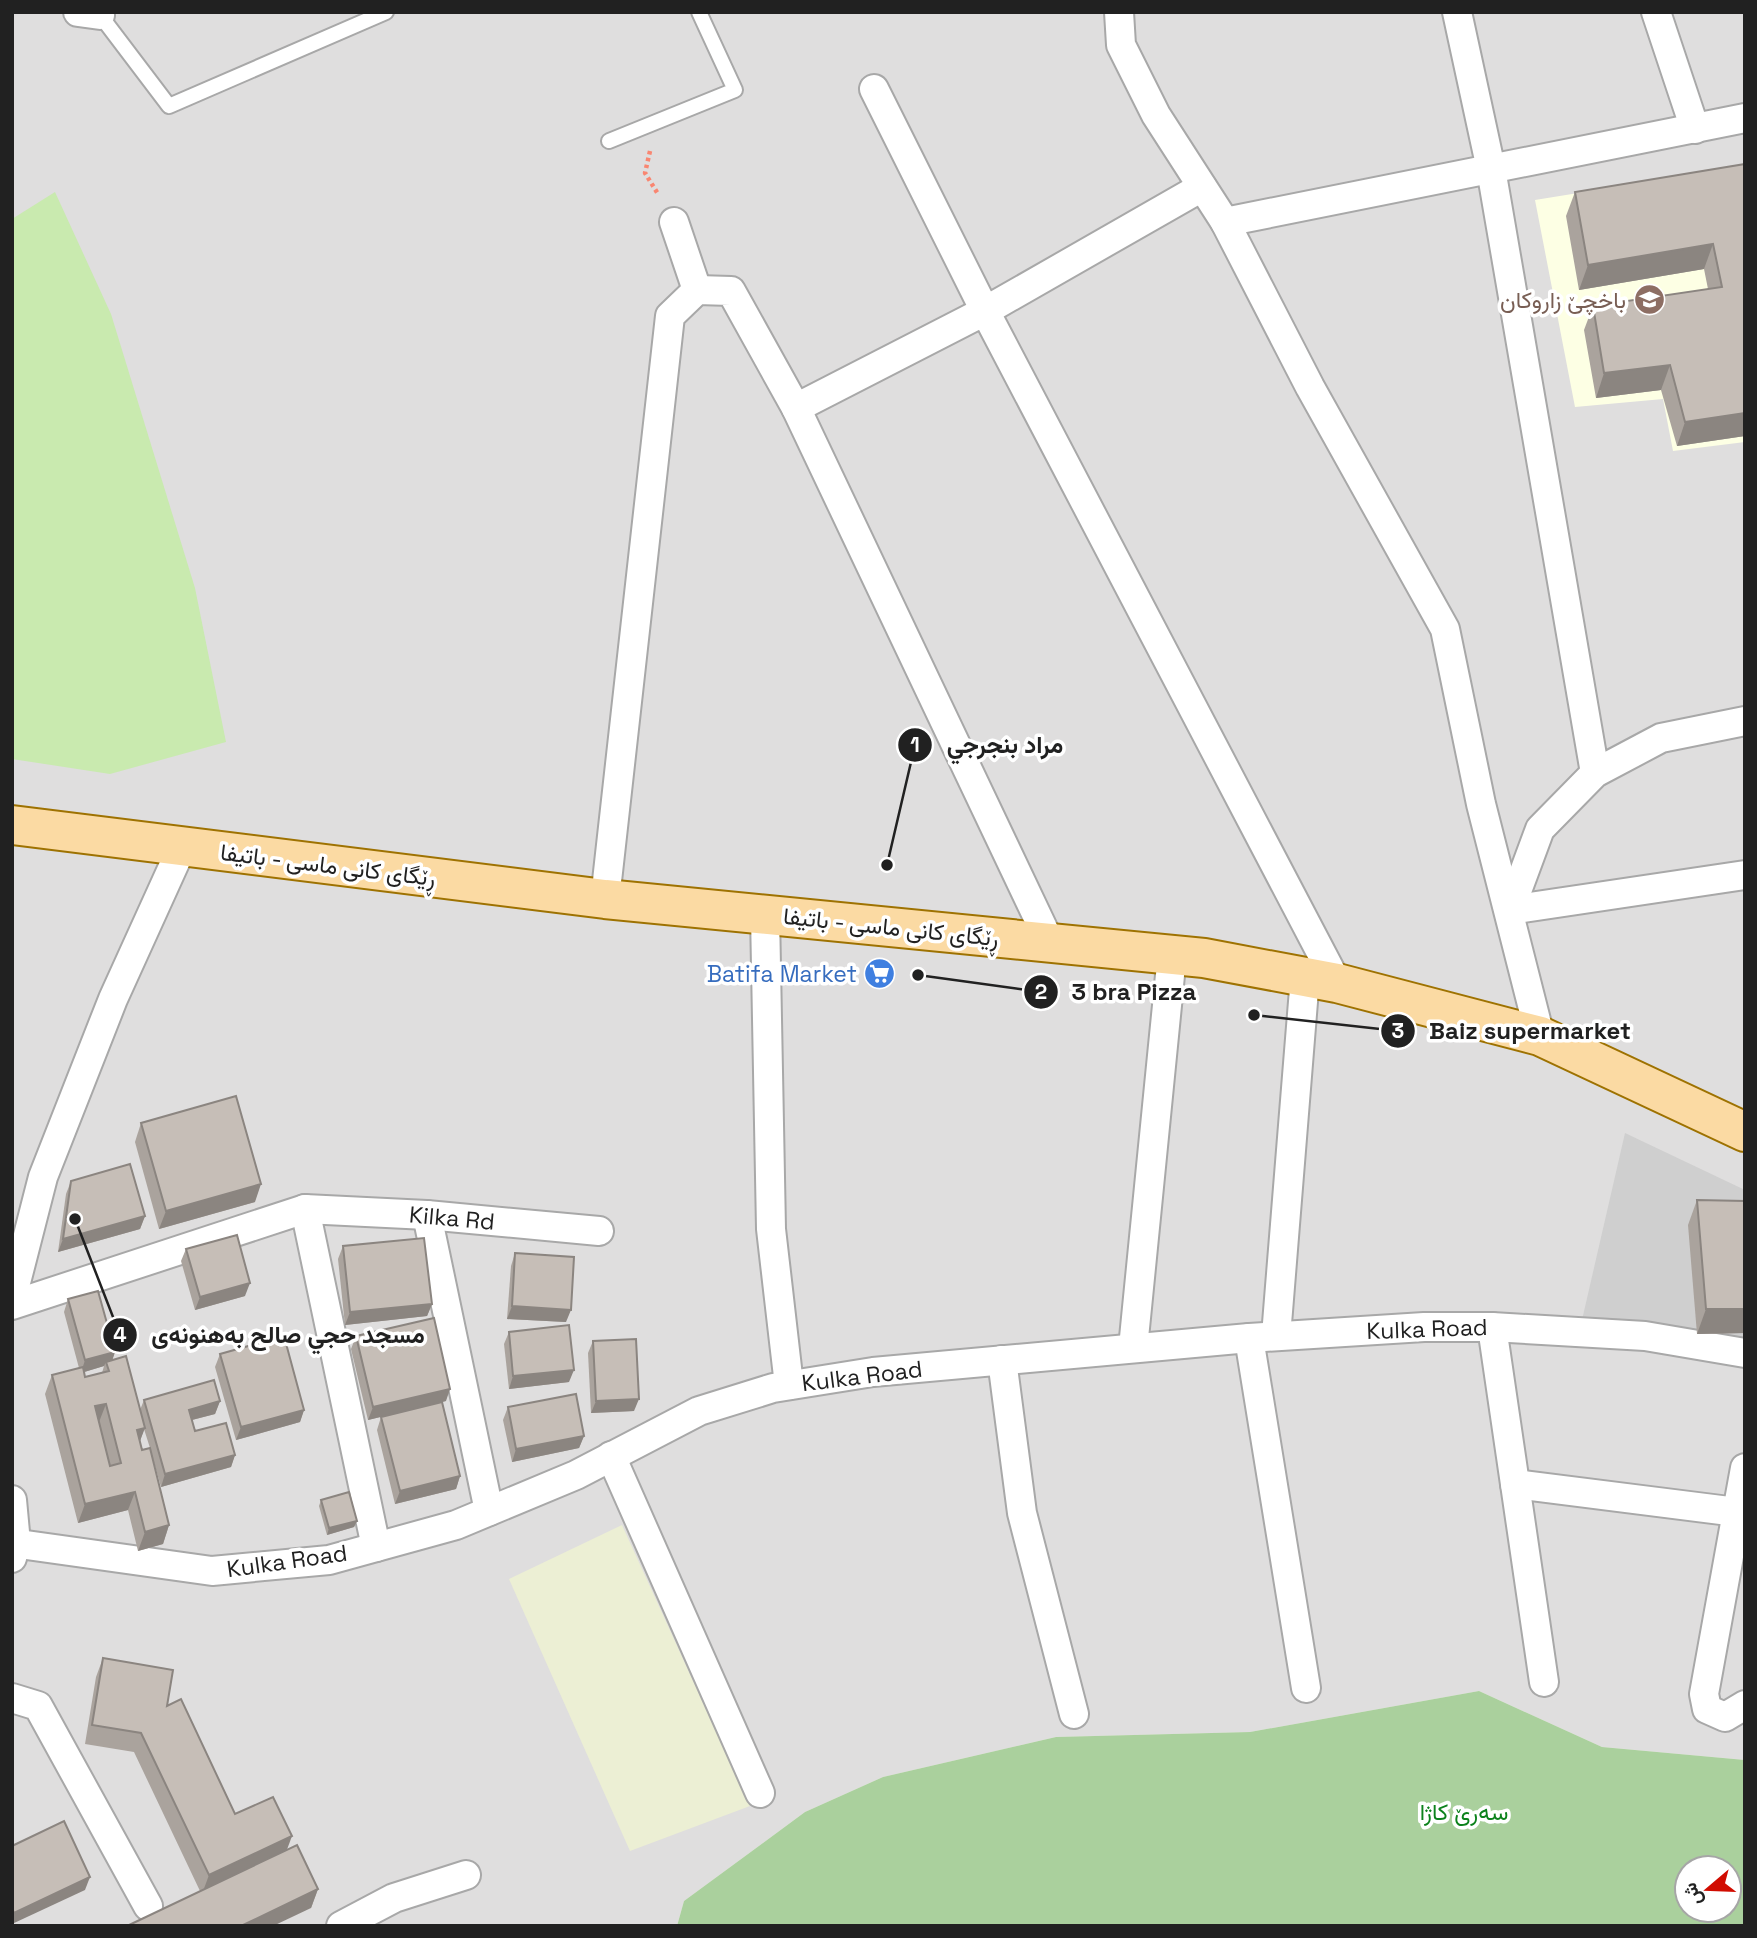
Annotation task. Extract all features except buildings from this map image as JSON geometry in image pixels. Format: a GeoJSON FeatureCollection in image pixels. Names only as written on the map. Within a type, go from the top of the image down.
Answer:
{"type":"FeatureCollection","features":[{"type":"Feature","properties":{"kind":"main road","name":"ڕێگای کانی ماسی - باتيفا"},"geometry":{"type":"LineString","coordinates":[[12,825],[605,899],[1204,958],[1321,980],[1540,1036],[1745,1132]]}},
{"type":"Feature","properties":{"kind":"street"},"geometry":{"type":"LineString","coordinates":[[1119,12],[1121,46],[1156,115],[1225,222],[1310,387],[1445,629],[1481,804],[1540,1036]]}},
{"type":"Feature","properties":{"kind":"street"},"geometry":{"type":"LineString","coordinates":[[1457,12],[1492,169],[1595,773]]}},
{"type":"Feature","properties":{"kind":"street"},"geometry":{"type":"LineString","coordinates":[[1656,12],[1695,128]]}},
{"type":"Feature","properties":{"kind":"street"},"geometry":{"type":"LineString","coordinates":[[874,89],[1321,980],[1263,1337],[1306,1688]]}},
{"type":"Feature","properties":{"kind":"street"},"geometry":{"type":"LineString","coordinates":[[1225,222],[1745,118]]}},
{"type":"Feature","properties":{"kind":"street"},"geometry":{"type":"LineString","coordinates":[[796,408],[985,311],[1202,187]]}},
{"type":"Feature","properties":{"kind":"street"},"geometry":{"type":"LineString","coordinates":[[674,222],[696,290]]}},
{"type":"Feature","properties":{"kind":"street"},"geometry":{"type":"LineString","coordinates":[[605,899],[670,316],[696,290],[731,291],[796,408],[1050,943]]}},
{"type":"Feature","properties":{"kind":"street"},"geometry":{"type":"LineString","coordinates":[[1510,910],[1540,829],[1595,773],[1661,738],[1745,720]]}},
{"type":"Feature","properties":{"kind":"street"},"geometry":{"type":"LineString","coordinates":[[12,1298],[43,1177],[113,999],[182,847]]}},
{"type":"Feature","properties":{"kind":"street"},"geometry":{"type":"LineString","coordinates":[[1510,910],[1745,874]]}},
{"type":"Feature","properties":{"kind":"street"},"geometry":{"type":"LineString","coordinates":[[765,914],[771,1229],[789,1385]]}},
{"type":"Feature","properties":{"kind":"street"},"geometry":{"type":"LineString","coordinates":[[1133,1348],[1172,955]]}},
{"type":"Feature","properties":{"kind":"street"},"geometry":{"type":"LineString","coordinates":[[12,1305],[304,1209],[376,1547]]}},
{"type":"Feature","properties":{"kind":"street","name":"Kilka Rd"},"geometry":{"type":"LineString","coordinates":[[304,1209],[427,1215],[599,1231]]}},
{"type":"Feature","properties":{"kind":"street"},"geometry":{"type":"LineString","coordinates":[[427,1215],[489,1511]]}},
{"type":"Feature","properties":{"kind":"street","name":"Kulka Road"},"geometry":{"type":"LineString","coordinates":[[13,1548],[212,1571],[329,1560],[456,1525],[576,1475],[699,1411],[773,1388],[873,1372],[1263,1337],[1424,1326],[1645,1336],[1745,1353]]}},
{"type":"Feature","properties":{"kind":"street"},"geometry":{"type":"LineString","coordinates":[[1492,1327],[1544,1682]]}},
{"type":"Feature","properties":{"kind":"street"},"geometry":{"type":"LineString","coordinates":[[1002,1360],[1022,1513],[1074,1714]]}},
{"type":"Feature","properties":{"kind":"street"},"geometry":{"type":"LineString","coordinates":[[611,1456],[760,1793]]}},
{"type":"Feature","properties":{"kind":"street"},"geometry":{"type":"LineString","coordinates":[[1745,1468],[1704,1694],[1707,1709],[1725,1717],[1745,1705]]}},
{"type":"Feature","properties":{"kind":"street"},"geometry":{"type":"LineString","coordinates":[[1516,1484],[1737,1512]]}},
{"type":"Feature","properties":{"kind":"street"},"geometry":{"type":"LineString","coordinates":[[12,1500],[13,1548]]}},
{"type":"Feature","properties":{"kind":"street"},"geometry":{"type":"LineString","coordinates":[[12,1698],[38,1706],[148,1906]]}},
{"type":"Feature","properties":{"kind":"street"},"geometry":{"type":"LineString","coordinates":[[341,1926],[394,1898],[466,1875]]}},
{"type":"Feature","properties":{"kind":"lane"},"geometry":{"type":"LineString","coordinates":[[89,14],[169,106],[386,12]]}},
{"type":"Feature","properties":{"kind":"lane"},"geometry":{"type":"LineString","coordinates":[[609,141],[735,90],[699,12]]}},
{"type":"Feature","properties":{"kind":"path"},"geometry":{"type":"LineString","coordinates":[[659,120],[645,173],[674,222]]}},
{"type":"Feature","properties":{"kind":"shaded area"},"geometry":{"type":"Polygon","coordinates":[[[12,12],[1745,12],[1745,1760],[1602,1747],[1479,1691],[1250,1732],[1056,1737],[883,1777],[805,1812],[684,1901],[677,1926],[12,1926],[12,12]]]}},
{"type":"Feature","properties":{"kind":"shaded area","name":"باخچێ زاروکان"},"geometry":{"type":"Polygon","coordinates":[[[1745,166],[1745,442],[1673,451],[1663,399],[1575,407],[1535,200],[1745,166]]]}},
{"type":"Feature","properties":{"kind":"shaded area"},"geometry":{"type":"Polygon","coordinates":[[[1625,1133],[1745,1190],[1745,1353],[1582,1320],[1625,1133]]]}},
{"type":"Feature","properties":{"kind":"shaded area"},"geometry":{"type":"Polygon","coordinates":[[[622,1525],[750,1806],[630,1851],[509,1579],[622,1525]]]}},
{"type":"Feature","properties":{"kind":"green space"},"geometry":{"type":"Polygon","coordinates":[[[55,192],[111,314],[195,588],[226,742],[110,774],[12,759],[12,219],[55,192]]]}},
{"type":"Feature","properties":{"kind":"green space","name":"سەرێ کاژا"},"geometry":{"type":"Polygon","coordinates":[[[1479,1691],[1602,1747],[1745,1760],[1745,1926],[677,1926],[684,1901],[805,1812],[883,1777],[1056,1737],[1250,1732],[1479,1691]]]}},
{"type":"Feature","properties":{"kind":"place","name":"باخچێ زاروکان"},"geometry":{"type":"Point","coordinates":[1649,300]}},
{"type":"Feature","properties":{"kind":"place","name":"مراد بنجرجي"},"geometry":{"type":"Point","coordinates":[887,865]}},
{"type":"Feature","properties":{"kind":"place","name":"Batifa Market"},"geometry":{"type":"Point","coordinates":[880,974]}},
{"type":"Feature","properties":{"kind":"place","name":"3 bra Pizza"},"geometry":{"type":"Point","coordinates":[918,975]}},
{"type":"Feature","properties":{"kind":"place","name":"Baiz supermarket"},"geometry":{"type":"Point","coordinates":[1254,1015]}},
{"type":"Feature","properties":{"kind":"place","name":"مسجد حجي صالح بەھنونەی"},"geometry":{"type":"Point","coordinates":[75,1219]}}]}
